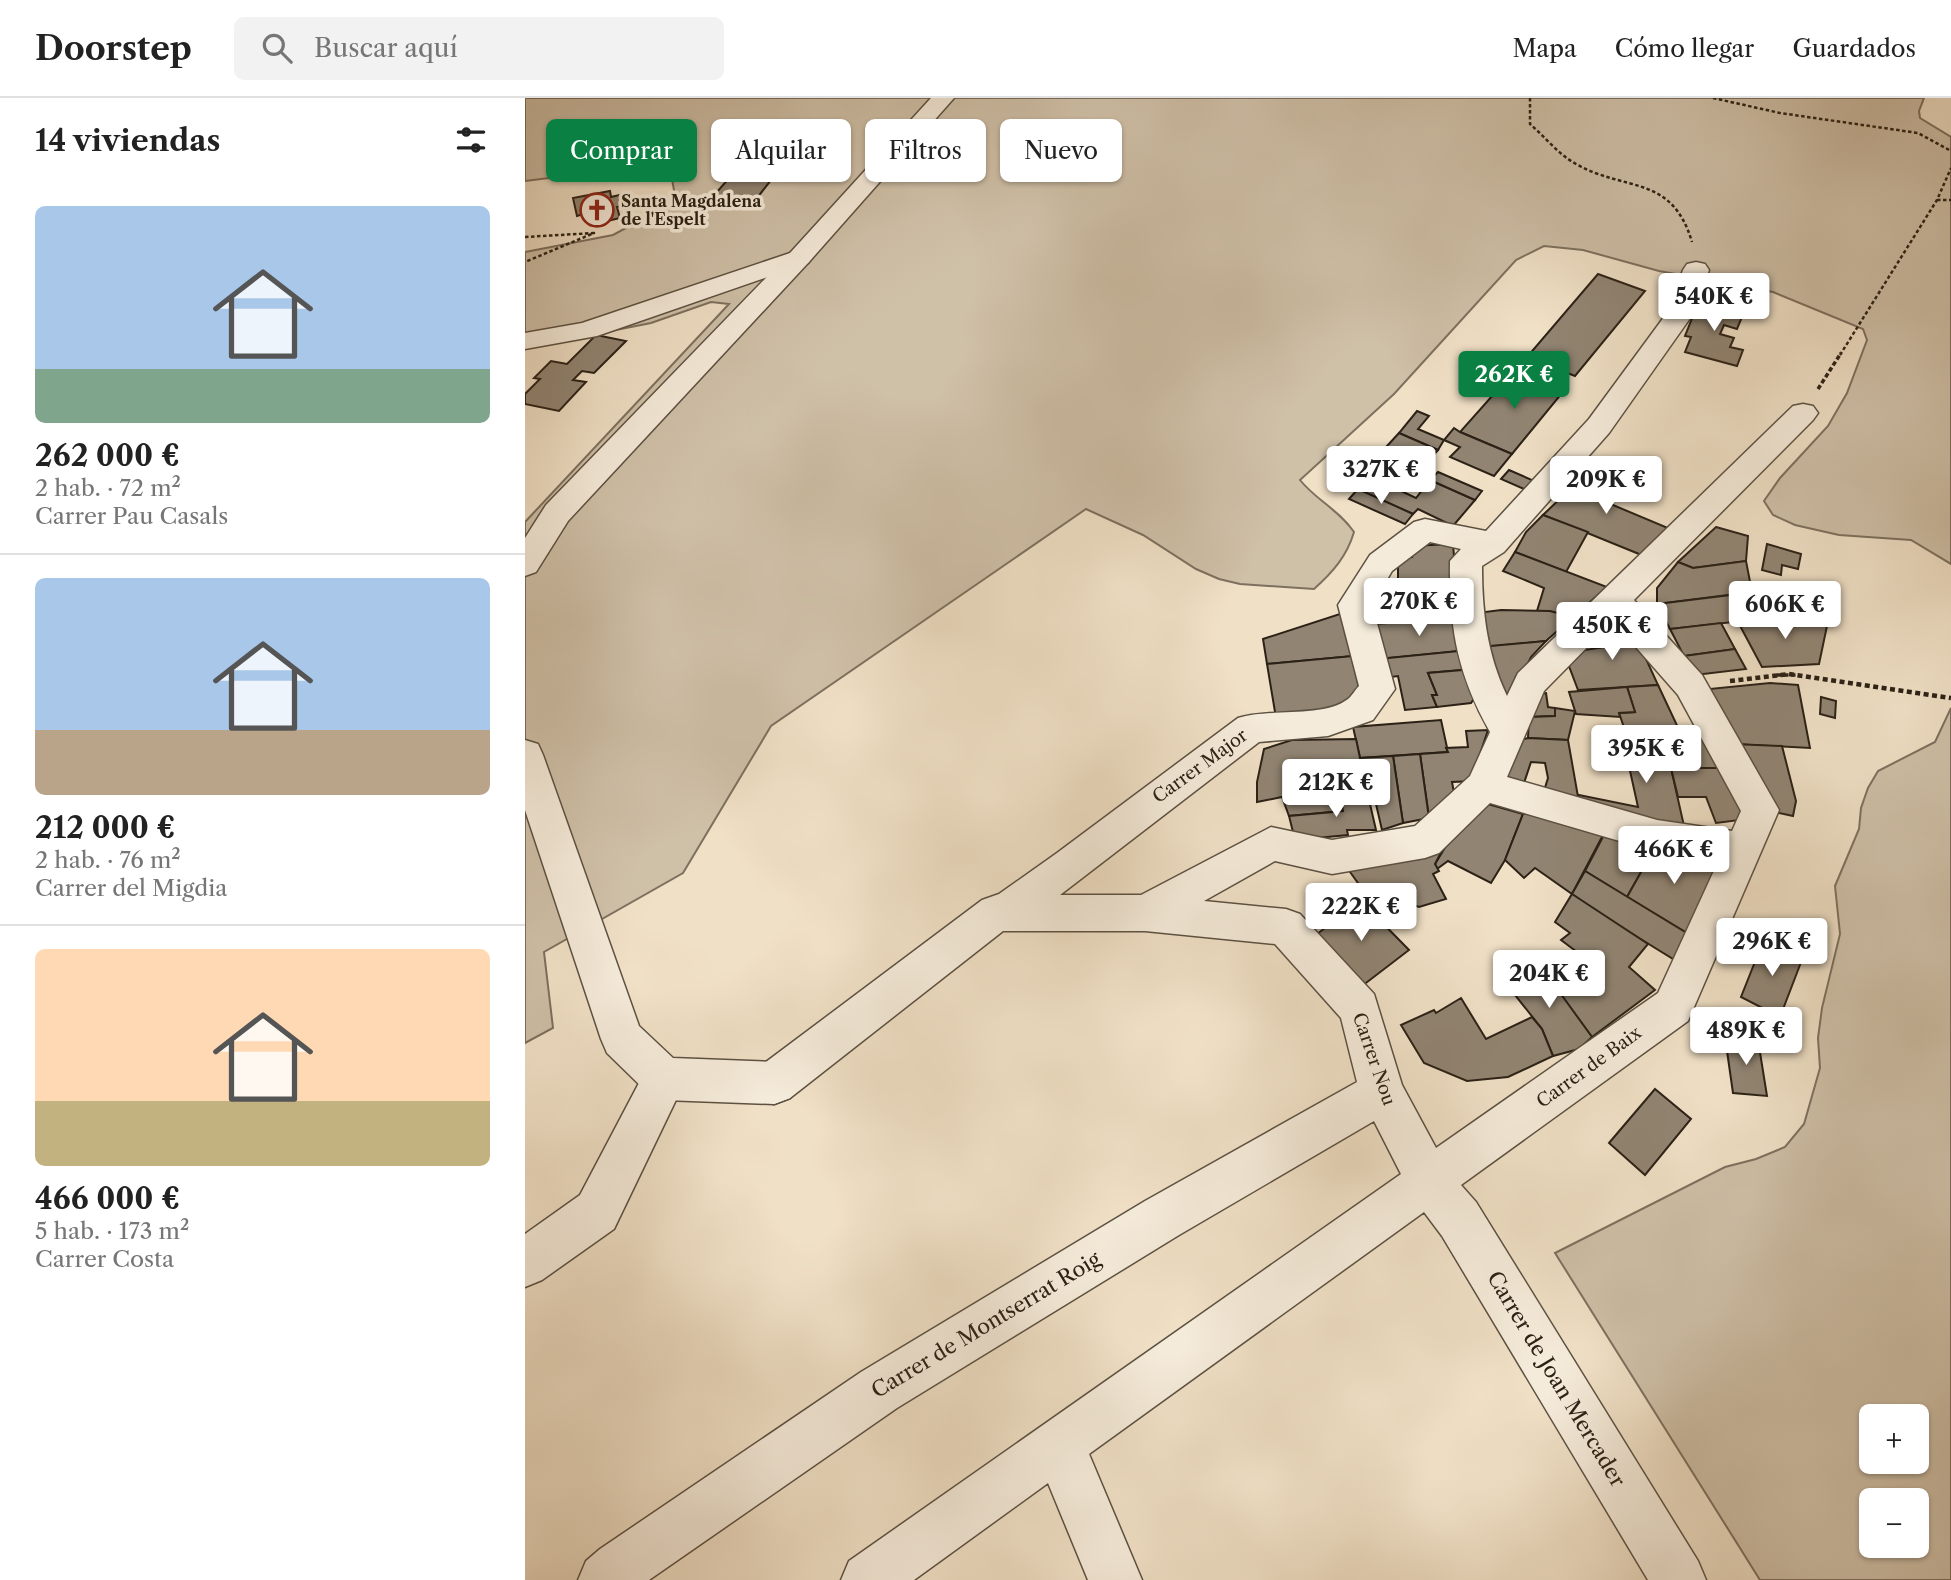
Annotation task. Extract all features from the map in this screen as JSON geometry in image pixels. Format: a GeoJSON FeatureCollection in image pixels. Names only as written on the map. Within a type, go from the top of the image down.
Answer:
{"type":"FeatureCollection","features":[{"type":"Feature","properties":{"kind":"street"},"geometry":{"type":"LineString","coordinates":[[525,564],[557,513],[799,258],[943,98]]}},
{"type":"Feature","properties":{"kind":"street"},"geometry":{"type":"LineString","coordinates":[[525,341],[587,330],[799,258]]}},
{"type":"Feature","properties":{"kind":"street"},"geometry":{"type":"LineString","coordinates":[[1507,730],[1489,700],[1467,618],[1466,561],[1493,544],[1598,426],[1679,314],[1696,270]]}},
{"type":"Feature","properties":{"kind":"street"},"geometry":{"type":"LineString","coordinates":[[996,913],[1145,913],[1271,844],[1332,857],[1425,841],[1484,786],[1530,683],[1803,413]]}},
{"type":"Feature","properties":{"kind":"street","name":"Carrer Major"},"geometry":{"type":"LineString","coordinates":[[664,1079],[774,1083],[996,913],[1011,908],[1071,865],[1251,727],[1328,722],[1360,710],[1377,689],[1355,605],[1381,563],[1425,530],[1493,544]]}},
{"type":"Feature","properties":{"kind":"street","name":"Carrer de Baix"},"geometry":{"type":"LineString","coordinates":[[1429,1181],[1673,1007],[1759,810],[1690,685],[1652,639],[1615,601]]}},
{"type":"Feature","properties":{"kind":"street"},"geometry":{"type":"LineString","coordinates":[[525,755],[622,1039],[664,1079],[597,1212],[525,1262]]}},
{"type":"Feature","properties":{"kind":"street"},"geometry":{"type":"LineString","coordinates":[[1484,786],[1657,835],[1742,849]]}},
{"type":"Feature","properties":{"kind":"street","name":"Carrer Nou"},"geometry":{"type":"LineString","coordinates":[[1145,913],[1286,927],[1359,1008],[1382,1092],[1429,1181]]}},
{"type":"Feature","properties":{"kind":"street","name":"Carrer de Montserrat Roig"},"geometry":{"type":"LineString","coordinates":[[605,1580],[879,1390],[1162,1218],[1382,1092]]}},
{"type":"Feature","properties":{"kind":"street"},"geometry":{"type":"LineString","coordinates":[[869,1580],[1429,1181]]}},
{"type":"Feature","properties":{"kind":"street","name":"Carrer de Joan Mercader"},"geometry":{"type":"LineString","coordinates":[[1429,1181],[1459,1219],[1679,1580]]}},
{"type":"Feature","properties":{"kind":"street"},"geometry":{"type":"LineString","coordinates":[[1058,1444],[1115,1580]]}},
{"type":"Feature","properties":{"kind":"path"},"geometry":{"type":"LineString","coordinates":[[1530,98],[1530,124],[1577,165],[1659,191],[1689,223],[1696,270]]}},
{"type":"Feature","properties":{"kind":"path"},"geometry":{"type":"LineString","coordinates":[[1713,98],[1780,113],[1918,133],[1951,151]]}},
{"type":"Feature","properties":{"kind":"path"},"geometry":{"type":"LineString","coordinates":[[1803,413],[1937,200],[1951,168]]}},
{"type":"Feature","properties":{"kind":"path"},"geometry":{"type":"LineString","coordinates":[[1937,200],[1951,200]]}},
{"type":"Feature","properties":{"kind":"path"},"geometry":{"type":"LineString","coordinates":[[525,262],[594,233],[527,237]]}},
{"type":"Feature","properties":{"kind":"path"},"geometry":{"type":"LineString","coordinates":[[1690,685],[1789,674],[1951,698]]}},
{"type":"Feature","properties":{"kind":"shaded area"},"geometry":{"type":"Polygon","coordinates":[[[525,98],[1924,98],[1919,111],[1920,118],[1951,137],[1951,564],[1911,540],[1839,535],[1795,525],[1773,515],[1764,501],[1780,478],[1828,426],[1847,393],[1867,340],[1863,329],[1773,292],[1659,271],[1583,250],[1544,246],[1516,260],[1394,394],[1300,480],[1354,532],[1339,563],[1314,589],[1240,584],[1219,579],[1196,569],[1143,535],[1086,509],[771,726],[683,873],[544,952],[553,1028],[525,1043],[525,522],[729,304],[711,302],[651,323],[525,348],[525,252],[613,235],[676,201],[672,182],[697,182],[697,119],[546,119],[546,178],[525,181],[525,98]]]}},
{"type":"Feature","properties":{"kind":"shaded area"},"geometry":{"type":"Polygon","coordinates":[[[1951,708],[1951,1580],[1760,1580],[1555,1253],[1725,1167],[1756,1159],[1785,1147],[1804,1124],[1820,1068],[1818,1038],[1822,1008],[1840,934],[1835,886],[1859,829],[1861,808],[1868,788],[1878,771],[1935,742],[1951,708]]]}},
{"type":"Feature","properties":{"kind":"building"},"geometry":{"type":"Polygon","coordinates":[[[726,182],[769,182],[750,207],[708,202],[726,182]]]}},
{"type":"Feature","properties":{"kind":"building","name":"Santa Magdalena de l'Espelt"},"geometry":{"type":"Polygon","coordinates":[[[610,191],[611,197],[624,194],[627,205],[617,207],[620,218],[590,225],[587,213],[577,216],[573,198],[610,191]]]}},
{"type":"Feature","properties":{"kind":"building"},"geometry":{"type":"Polygon","coordinates":[[[1598,274],[1645,291],[1575,376],[1527,357],[1598,274]]]}},
{"type":"Feature","properties":{"kind":"building"},"geometry":{"type":"Polygon","coordinates":[[[1699,301],[1744,312],[1737,329],[1724,325],[1720,334],[1734,338],[1730,347],[1743,350],[1737,366],[1685,352],[1691,337],[1685,336],[1699,301]]]}},
{"type":"Feature","properties":{"kind":"building"},"geometry":{"type":"Polygon","coordinates":[[[596,335],[626,341],[594,373],[582,371],[573,380],[586,382],[559,411],[525,404],[525,394],[540,379],[534,378],[551,361],[567,364],[596,335]]]}},
{"type":"Feature","properties":{"kind":"building"},"geometry":{"type":"Polygon","coordinates":[[[1517,368],[1567,387],[1512,454],[1460,432],[1517,368]]]}},
{"type":"Feature","properties":{"kind":"building"},"geometry":{"type":"Polygon","coordinates":[[[1417,411],[1429,416],[1418,429],[1444,440],[1438,450],[1399,433],[1417,411]]]}},
{"type":"Feature","properties":{"kind":"building"},"geometry":{"type":"Polygon","coordinates":[[[1454,428],[1512,454],[1494,476],[1450,457],[1460,447],[1444,440],[1454,428]]]}},
{"type":"Feature","properties":{"kind":"building"},"geometry":{"type":"Polygon","coordinates":[[[1399,433],[1438,450],[1416,475],[1376,458],[1399,433]]]}},
{"type":"Feature","properties":{"kind":"building"},"geometry":{"type":"Polygon","coordinates":[[[1376,458],[1401,468],[1386,484],[1416,498],[1430,480],[1475,500],[1453,526],[1418,509],[1413,514],[1352,487],[1376,458]]]}},
{"type":"Feature","properties":{"kind":"building"},"geometry":{"type":"Polygon","coordinates":[[[1591,469],[1618,484],[1601,500],[1675,531],[1644,556],[1543,515],[1591,469]]]}},
{"type":"Feature","properties":{"kind":"building"},"geometry":{"type":"Polygon","coordinates":[[[1509,470],[1541,484],[1533,493],[1501,479],[1509,470]]]}},
{"type":"Feature","properties":{"kind":"building"},"geometry":{"type":"Polygon","coordinates":[[[1438,472],[1482,491],[1475,500],[1430,480],[1438,472]]]}},
{"type":"Feature","properties":{"kind":"building"},"geometry":{"type":"Polygon","coordinates":[[[1358,489],[1413,514],[1405,524],[1349,499],[1358,489]]]}},
{"type":"Feature","properties":{"kind":"building"},"geometry":{"type":"Polygon","coordinates":[[[1543,515],[1588,532],[1566,572],[1515,552],[1526,532],[1543,515]]]}},
{"type":"Feature","properties":{"kind":"building"},"geometry":{"type":"Polygon","coordinates":[[[1716,527],[1748,536],[1746,561],[1693,568],[1678,562],[1716,527]]]}},
{"type":"Feature","properties":{"kind":"building"},"geometry":{"type":"Polygon","coordinates":[[[1453,544],[1459,618],[1389,623],[1388,590],[1398,591],[1398,558],[1412,557],[1410,546],[1453,544]]]}},
{"type":"Feature","properties":{"kind":"building"},"geometry":{"type":"Polygon","coordinates":[[[1767,544],[1801,554],[1798,569],[1782,565],[1781,575],[1762,570],[1767,544]]]}},
{"type":"Feature","properties":{"kind":"building"},"geometry":{"type":"Polygon","coordinates":[[[1515,552],[1607,587],[1573,617],[1537,611],[1544,588],[1503,571],[1515,552]]]}},
{"type":"Feature","properties":{"kind":"building"},"geometry":{"type":"Polygon","coordinates":[[[1746,561],[1752,592],[1657,604],[1657,588],[1678,562],[1693,568],[1746,561]]]}},
{"type":"Feature","properties":{"kind":"building"},"geometry":{"type":"Polygon","coordinates":[[[1739,594],[1752,620],[1670,629],[1657,604],[1739,594]]]}},
{"type":"Feature","properties":{"kind":"building"},"geometry":{"type":"Polygon","coordinates":[[[1501,610],[1550,611],[1573,617],[1546,641],[1485,647],[1477,613],[1501,610]]]}},
{"type":"Feature","properties":{"kind":"building"},"geometry":{"type":"Polygon","coordinates":[[[1346,612],[1353,656],[1267,664],[1263,639],[1346,612]]]}},
{"type":"Feature","properties":{"kind":"building"},"geometry":{"type":"Polygon","coordinates":[[[1787,613],[1827,626],[1819,664],[1762,667],[1738,622],[1786,616],[1787,613]]]}},
{"type":"Feature","properties":{"kind":"building"},"geometry":{"type":"Polygon","coordinates":[[[1459,618],[1469,650],[1378,659],[1373,624],[1459,618]]]}},
{"type":"Feature","properties":{"kind":"building"},"geometry":{"type":"Polygon","coordinates":[[[1721,623],[1735,649],[1684,656],[1670,629],[1721,623]]]}},
{"type":"Feature","properties":{"kind":"building"},"geometry":{"type":"Polygon","coordinates":[[[1630,624],[1658,685],[1578,690],[1564,653],[1605,647],[1598,627],[1630,624]]]}},
{"type":"Feature","properties":{"kind":"building"},"geometry":{"type":"Polygon","coordinates":[[[1546,641],[1531,657],[1511,699],[1497,700],[1480,647],[1546,641]]]}},
{"type":"Feature","properties":{"kind":"building"},"geometry":{"type":"Polygon","coordinates":[[[1735,649],[1746,669],[1695,675],[1684,656],[1735,649]]]}},
{"type":"Feature","properties":{"kind":"building"},"geometry":{"type":"Polygon","coordinates":[[[1469,650],[1474,669],[1428,673],[1437,695],[1432,695],[1437,707],[1405,710],[1398,676],[1384,678],[1378,659],[1469,650]]]}},
{"type":"Feature","properties":{"kind":"building"},"geometry":{"type":"Polygon","coordinates":[[[1353,656],[1361,700],[1340,715],[1276,718],[1267,664],[1353,656]]]}},
{"type":"Feature","properties":{"kind":"building"},"geometry":{"type":"Polygon","coordinates":[[[1474,669],[1480,690],[1471,703],[1437,707],[1432,695],[1437,695],[1428,673],[1474,669]]]}},
{"type":"Feature","properties":{"kind":"building"},"geometry":{"type":"Polygon","coordinates":[[[1770,683],[1798,685],[1810,748],[1733,744],[1709,689],[1770,683]]]}},
{"type":"Feature","properties":{"kind":"building"},"geometry":{"type":"Polygon","coordinates":[[[1658,685],[1682,736],[1628,739],[1619,713],[1635,712],[1627,687],[1658,685]]]}},
{"type":"Feature","properties":{"kind":"building"},"geometry":{"type":"Polygon","coordinates":[[[1627,687],[1635,712],[1619,713],[1620,717],[1576,714],[1569,692],[1627,687]]]}},
{"type":"Feature","properties":{"kind":"building"},"geometry":{"type":"Polygon","coordinates":[[[1546,693],[1548,707],[1555,708],[1555,716],[1529,717],[1531,695],[1546,693]]]}},
{"type":"Feature","properties":{"kind":"building"},"geometry":{"type":"Polygon","coordinates":[[[1821,697],[1836,701],[1835,718],[1820,714],[1821,697]]]}},
{"type":"Feature","properties":{"kind":"building"},"geometry":{"type":"Polygon","coordinates":[[[1555,708],[1575,711],[1568,740],[1528,738],[1529,717],[1555,716],[1555,708]]]}},
{"type":"Feature","properties":{"kind":"building"},"geometry":{"type":"Polygon","coordinates":[[[1441,720],[1448,752],[1360,758],[1353,727],[1441,720]]]}},
{"type":"Feature","properties":{"kind":"building"},"geometry":{"type":"Polygon","coordinates":[[[1488,730],[1476,766],[1475,781],[1452,782],[1455,798],[1429,818],[1420,754],[1448,752],[1446,748],[1468,747],[1466,731],[1488,730]]]}},
{"type":"Feature","properties":{"kind":"building"},"geometry":{"type":"Polygon","coordinates":[[[1664,737],[1713,737],[1729,768],[1671,768],[1664,737]]]}},
{"type":"Feature","properties":{"kind":"building"},"geometry":{"type":"Polygon","coordinates":[[[1664,737],[1684,826],[1580,808],[1579,795],[1638,807],[1623,739],[1664,737]]]}},
{"type":"Feature","properties":{"kind":"building"},"geometry":{"type":"Polygon","coordinates":[[[1528,738],[1568,740],[1580,808],[1542,797],[1548,778],[1545,763],[1531,762],[1522,789],[1498,781],[1511,742],[1528,738]]]}},
{"type":"Feature","properties":{"kind":"building"},"geometry":{"type":"Polygon","coordinates":[[[1356,739],[1367,791],[1340,793],[1343,811],[1289,816],[1282,797],[1257,802],[1257,782],[1264,749],[1292,740],[1356,739]]]}},
{"type":"Feature","properties":{"kind":"building"},"geometry":{"type":"Polygon","coordinates":[[[1733,744],[1782,746],[1796,801],[1793,816],[1761,809],[1733,744]]]}},
{"type":"Feature","properties":{"kind":"building"},"geometry":{"type":"Polygon","coordinates":[[[1420,754],[1429,818],[1403,823],[1393,756],[1420,754]]]}},
{"type":"Feature","properties":{"kind":"building"},"geometry":{"type":"Polygon","coordinates":[[[1393,756],[1403,823],[1382,830],[1373,791],[1367,791],[1360,758],[1393,756]]]}},
{"type":"Feature","properties":{"kind":"building"},"geometry":{"type":"Polygon","coordinates":[[[1671,768],[1729,768],[1748,819],[1716,823],[1706,797],[1678,797],[1671,768]]]}},
{"type":"Feature","properties":{"kind":"building"},"geometry":{"type":"Polygon","coordinates":[[[1367,791],[1376,830],[1347,830],[1348,835],[1295,840],[1289,816],[1343,811],[1340,793],[1367,791]]]}},
{"type":"Feature","properties":{"kind":"building"},"geometry":{"type":"Polygon","coordinates":[[[1474,800],[1523,814],[1505,860],[1491,883],[1448,861],[1437,869],[1435,864],[1474,800]]]}},
{"type":"Feature","properties":{"kind":"building"},"geometry":{"type":"Polygon","coordinates":[[[1542,811],[1603,835],[1572,894],[1535,868],[1524,878],[1505,860],[1523,814],[1542,811]]]}},
{"type":"Feature","properties":{"kind":"building"},"geometry":{"type":"Polygon","coordinates":[[[1605,833],[1649,858],[1627,897],[1585,871],[1605,833]]]}},
{"type":"Feature","properties":{"kind":"building"},"geometry":{"type":"Polygon","coordinates":[[[1658,842],[1719,867],[1690,935],[1627,897],[1658,842]]]}},
{"type":"Feature","properties":{"kind":"building"},"geometry":{"type":"Polygon","coordinates":[[[1445,845],[1435,864],[1439,871],[1433,874],[1446,899],[1419,907],[1402,901],[1391,904],[1363,890],[1345,865],[1445,845]]]}},
{"type":"Feature","properties":{"kind":"building"},"geometry":{"type":"Polygon","coordinates":[[[1585,871],[1690,935],[1678,962],[1572,894],[1585,871]]]}},
{"type":"Feature","properties":{"kind":"building"},"geometry":{"type":"Polygon","coordinates":[[[1572,894],[1648,944],[1629,967],[1655,990],[1592,1037],[1549,979],[1581,955],[1561,940],[1570,933],[1555,922],[1572,894]]]}},
{"type":"Feature","properties":{"kind":"building"},"geometry":{"type":"Polygon","coordinates":[[[1361,901],[1409,950],[1362,986],[1313,937],[1361,901]]]}},
{"type":"Feature","properties":{"kind":"building"},"geometry":{"type":"Polygon","coordinates":[[[1764,939],[1803,957],[1780,1017],[1741,997],[1764,939]]]}},
{"type":"Feature","properties":{"kind":"building"},"geometry":{"type":"Polygon","coordinates":[[[1537,961],[1592,1037],[1579,1049],[1553,1056],[1542,1029],[1504,981],[1537,961]]]}},
{"type":"Feature","properties":{"kind":"building"},"geometry":{"type":"Polygon","coordinates":[[[1461,998],[1486,1039],[1532,1017],[1542,1029],[1553,1056],[1508,1077],[1467,1081],[1424,1063],[1401,1025],[1434,1010],[1436,1013],[1461,998]]]}},
{"type":"Feature","properties":{"kind":"building"},"geometry":{"type":"Polygon","coordinates":[[[1725,1037],[1758,1040],[1767,1096],[1733,1093],[1725,1037]]]}},
{"type":"Feature","properties":{"kind":"building"},"geometry":{"type":"Polygon","coordinates":[[[1655,1089],[1691,1119],[1645,1175],[1609,1143],[1655,1089]]]}},
{"type":"Feature","properties":{"kind":"place","name":"Santa Magdalena de l'Espelt"},"geometry":{"type":"Point","coordinates":[597,210]}}]}
